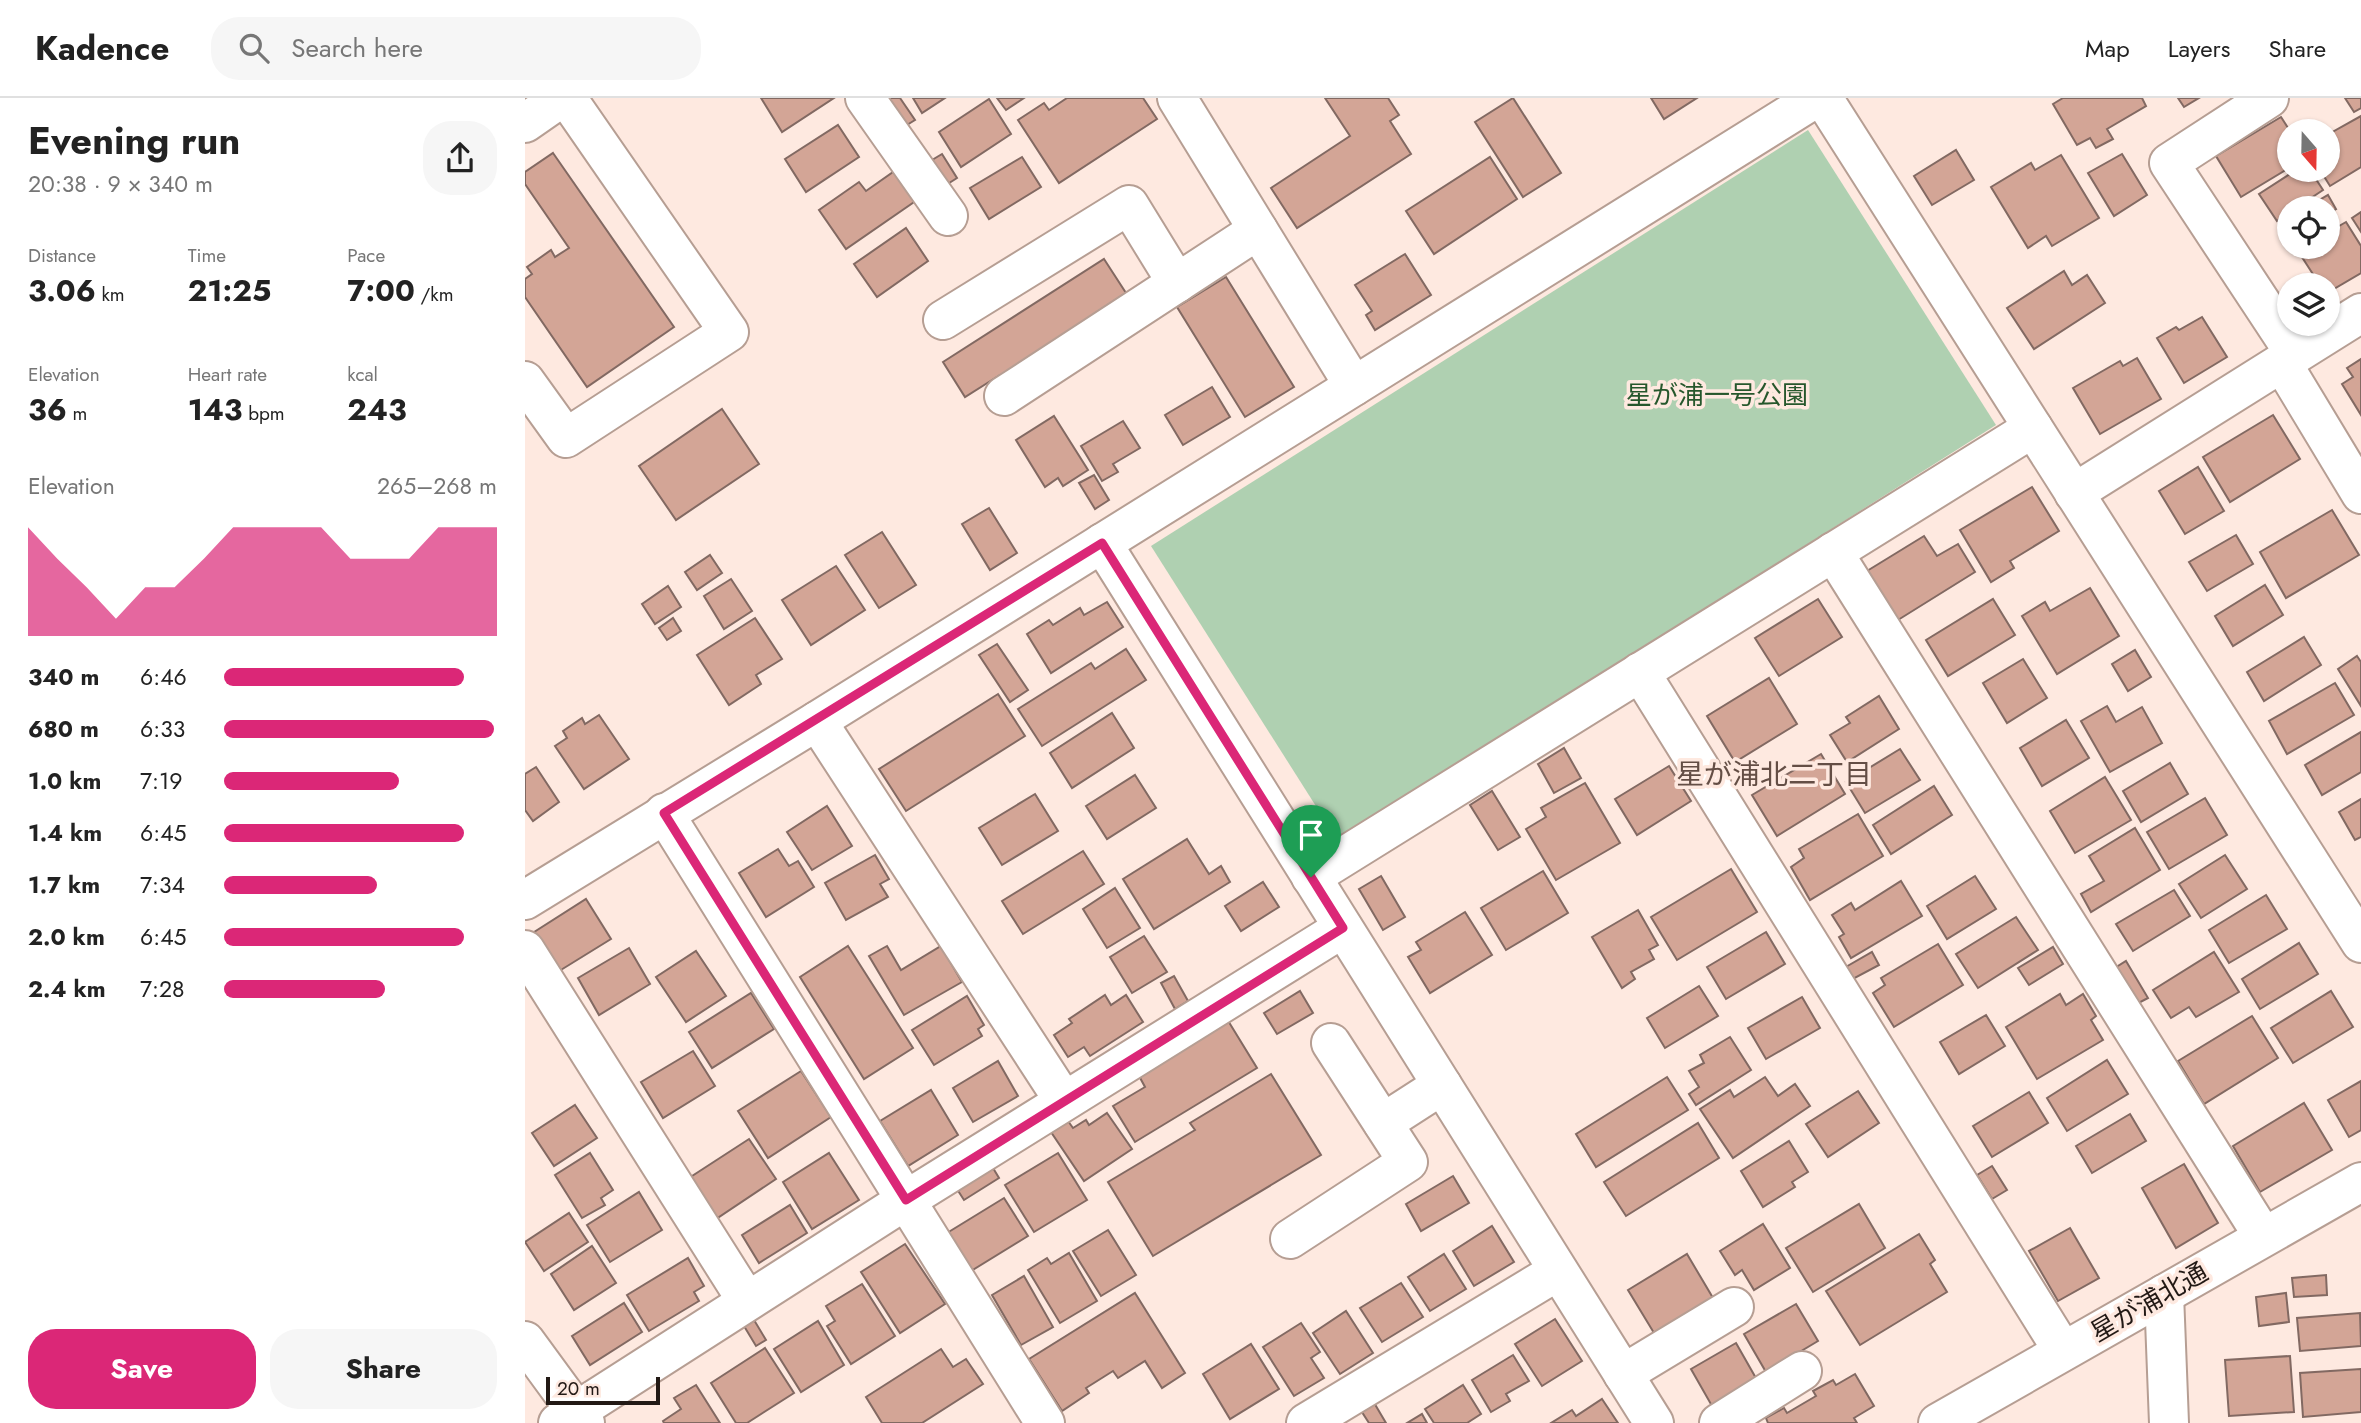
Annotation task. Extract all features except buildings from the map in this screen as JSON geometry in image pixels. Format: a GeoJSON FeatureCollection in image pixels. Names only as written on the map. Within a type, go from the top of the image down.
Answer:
{"type":"FeatureCollection","features":[{"type":"Feature","properties":{"kind":"street"},"geometry":{"type":"LineString","coordinates":[[525,123],[561,98]]}},
{"type":"Feature","properties":{"kind":"street"},"geometry":{"type":"LineString","coordinates":[[525,381],[566,439],[729,332],[567,98]]}},
{"type":"Feature","properties":{"kind":"street"},"geometry":{"type":"LineString","coordinates":[[865,98],[948,216]]}},
{"type":"Feature","properties":{"kind":"street"},"geometry":{"type":"LineString","coordinates":[[1177,98],[1354,386]]}},
{"type":"Feature","properties":{"kind":"street"},"geometry":{"type":"LineString","coordinates":[[525,900],[1816,98]]}},
{"type":"Feature","properties":{"kind":"street"},"geometry":{"type":"LineString","coordinates":[[1823,98],[2361,943]]}},
{"type":"Feature","properties":{"kind":"street"},"geometry":{"type":"LineString","coordinates":[[2269,98],[2169,163],[2288,358],[2361,494]]}},
{"type":"Feature","properties":{"kind":"street"},"geometry":{"type":"LineString","coordinates":[[943,320],[1129,205],[1177,283]]}},
{"type":"Feature","properties":{"kind":"street"},"geometry":{"type":"LineString","coordinates":[[1004,396],[1258,230]]}},
{"type":"Feature","properties":{"kind":"street"},"geometry":{"type":"LineString","coordinates":[[2074,493],[2361,313]]}},
{"type":"Feature","properties":{"kind":"street"},"geometry":{"type":"LineString","coordinates":[[1311,877],[2033,428]]}},
{"type":"Feature","properties":{"kind":"street"},"geometry":{"type":"LineString","coordinates":[[1102,543],[1654,1423]]}},
{"type":"Feature","properties":{"kind":"street"},"geometry":{"type":"LineString","coordinates":[[1833,552],[2263,1237]]}},
{"type":"Feature","properties":{"kind":"street"},"geometry":{"type":"LineString","coordinates":[[1640,672],[2063,1351]]}},
{"type":"Feature","properties":{"kind":"street"},"geometry":{"type":"LineString","coordinates":[[817,720],[1064,1101]]}},
{"type":"Feature","properties":{"kind":"street"},"geometry":{"type":"LineString","coordinates":[[664,813],[1045,1423]]}},
{"type":"Feature","properties":{"kind":"street"},"geometry":{"type":"LineString","coordinates":[[525,1341],[573,1418],[747,1301],[1343,928]]}},
{"type":"Feature","properties":{"kind":"street"},"geometry":{"type":"LineString","coordinates":[[525,950],[747,1301]]}},
{"type":"Feature","properties":{"kind":"street"},"geometry":{"type":"LineString","coordinates":[[1290,1239],[1408,1162],[1331,1043]]}},
{"type":"Feature","properties":{"kind":"street"},"geometry":{"type":"LineString","coordinates":[[1383,1123],[1442,1086]]}},
{"type":"Feature","properties":{"kind":"street","name":"星が浦北通"},"geometry":{"type":"LineString","coordinates":[[1938,1423],[2361,1182]]}},
{"type":"Feature","properties":{"kind":"street"},"geometry":{"type":"LineString","coordinates":[[1306,1423],[1558,1271]]}},
{"type":"Feature","properties":{"kind":"street"},"geometry":{"type":"LineString","coordinates":[[2164,1293],[2169,1423]]}},
{"type":"Feature","properties":{"kind":"street"},"geometry":{"type":"LineString","coordinates":[[1623,1374],[1734,1307]]}},
{"type":"Feature","properties":{"kind":"street"},"geometry":{"type":"LineString","coordinates":[[1719,1423],[1802,1371]]}},
{"type":"Feature","properties":{"kind":"green space","name":"星が浦一号公園"},"geometry":{"type":"Polygon","coordinates":[[[1808,130],[1996,425],[1338,841],[1151,546],[1808,130]]]}},
{"type":"Feature","properties":{"kind":"district","name":"星が浦北二丁目"},"geometry":{"type":"Point","coordinates":[1774,774]}},
{"type":"Feature","properties":{"kind":"route"},"geometry":{"type":"LineString","coordinates":[[1102,543],[1311,877],[1343,928],[906,1200],[664,813],[1102,543]]}}]}
